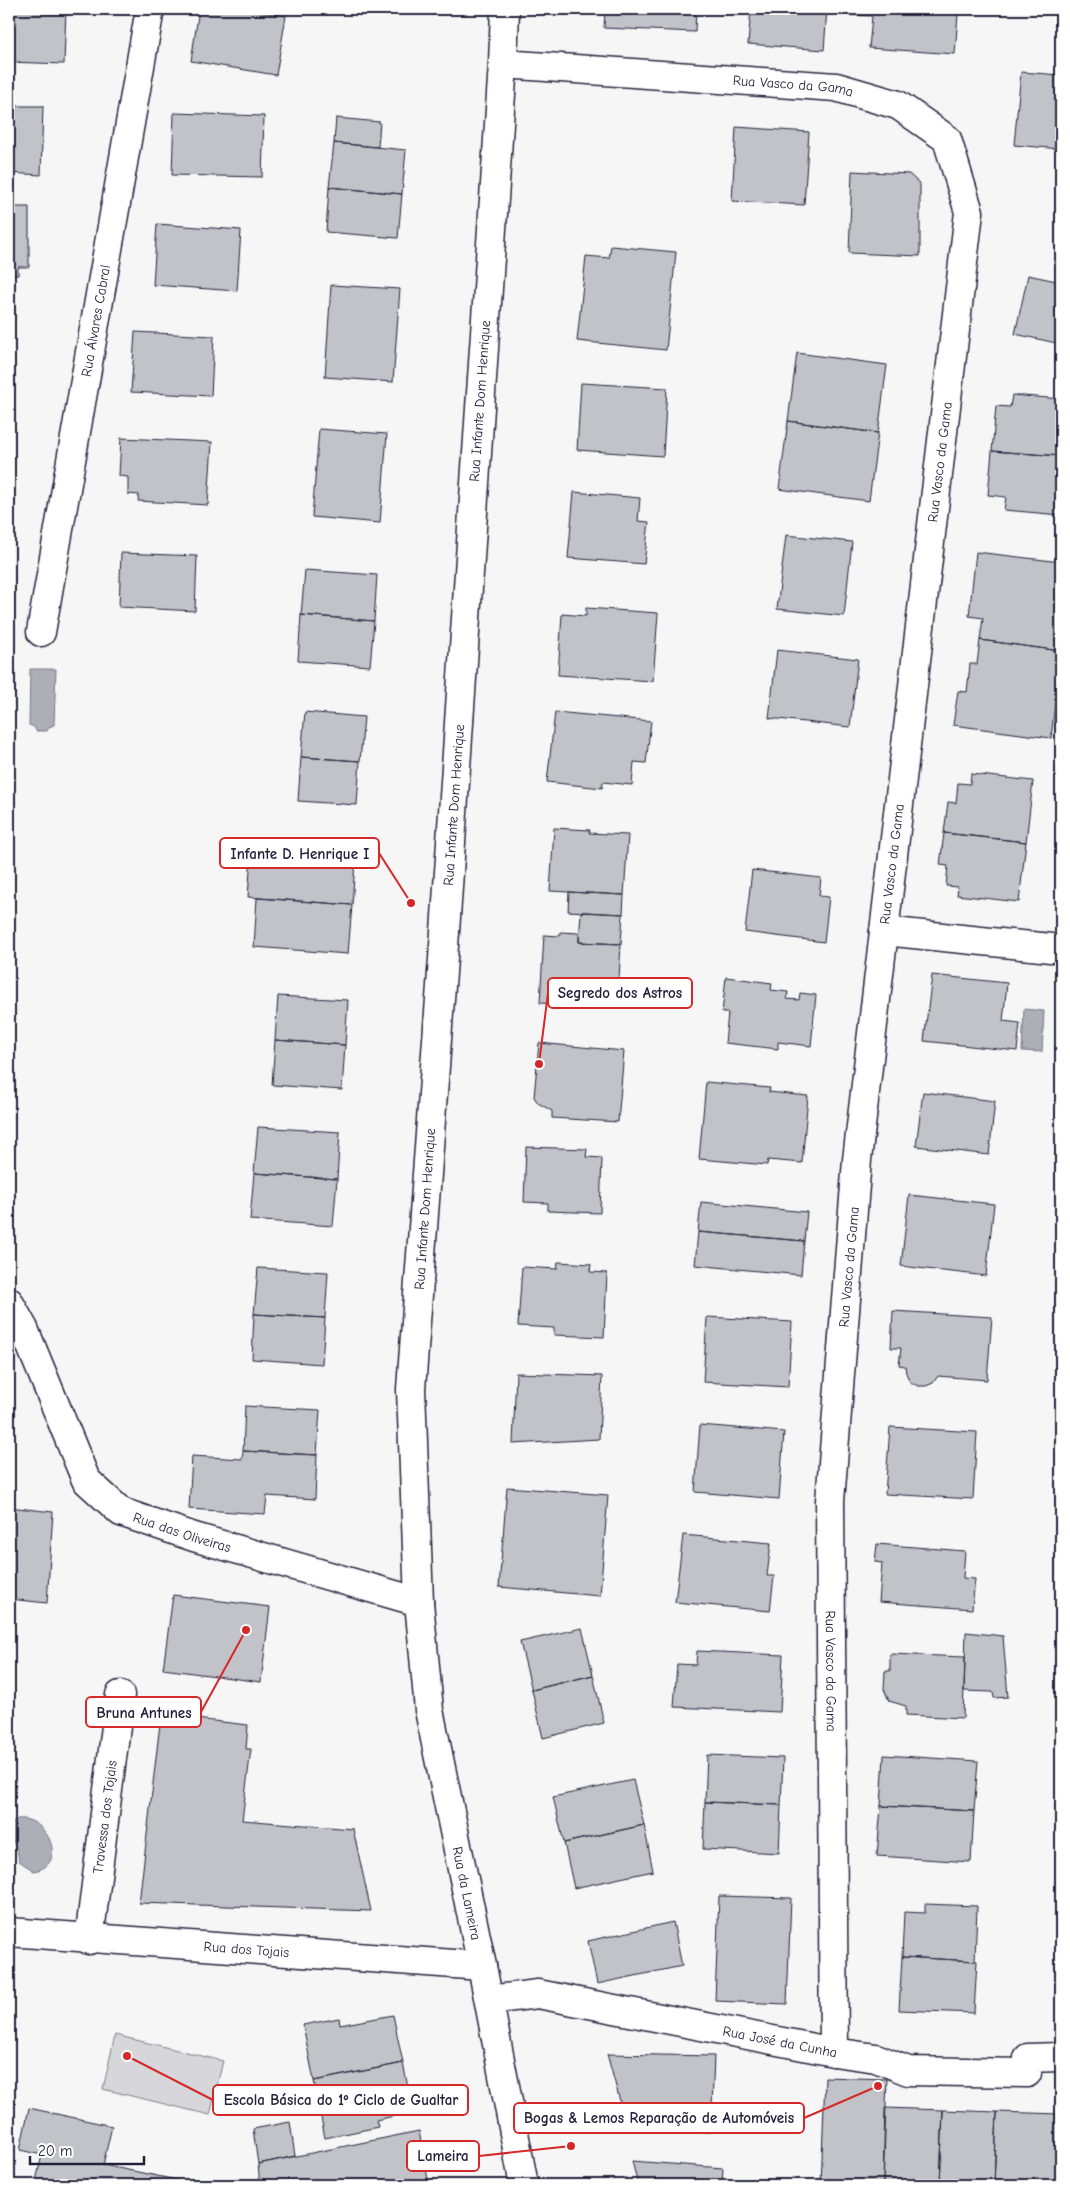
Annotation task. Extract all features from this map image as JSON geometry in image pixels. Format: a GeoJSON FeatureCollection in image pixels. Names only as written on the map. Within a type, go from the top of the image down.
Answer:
{"type":"FeatureCollection","features":[{"type":"Feature","properties":{"kind":"street","name":"Rua Álvares Cabral"},"geometry":{"type":"LineString","coordinates":[[41,632],[150,9]]}},
{"type":"Feature","properties":{"kind":"street","name":"Rua Infante Dom Henrique"},"geometry":{"type":"LineString","coordinates":[[419,1602],[411,1389],[445,932],[503,64],[505,9]]}},
{"type":"Feature","properties":{"kind":"street","name":"Rua Vasco da Gama"},"geometry":{"type":"LineString","coordinates":[[503,64],[836,87],[898,105],[947,139],[969,212],[857,1160],[830,1501],[834,2052]]}},
{"type":"Feature","properties":{"kind":"street"},"geometry":{"type":"LineString","coordinates":[[884,931],[1051,948]]}},
{"type":"Feature","properties":{"kind":"street","name":"Rua das Oliveiras"},"geometry":{"type":"LineString","coordinates":[[9,1302],[24,1329],[86,1480],[121,1512],[194,1536],[419,1602]]}},
{"type":"Feature","properties":{"kind":"street","name":"Rua da Lameira"},"geometry":{"type":"LineString","coordinates":[[419,1602],[429,1710],[489,2000],[524,2185]]}},
{"type":"Feature","properties":{"kind":"street","name":"Travessa dos Tojais"},"geometry":{"type":"LineString","coordinates":[[90,1940],[120,1695]]}},
{"type":"Feature","properties":{"kind":"street","name":"Rua dos Tojais"},"geometry":{"type":"LineString","coordinates":[[9,1932],[90,1940],[482,1966]]}},
{"type":"Feature","properties":{"kind":"street","name":"Rua José da Cunha"},"geometry":{"type":"LineString","coordinates":[[489,2000],[538,1994],[834,2052],[876,2058],[908,2071],[1027,2073],[1028,2058],[1059,2058]]}},
{"type":"Feature","properties":{"kind":"shaded area"},"geometry":{"type":"Polygon","coordinates":[[[30,669],[56,669],[54,725],[49,727],[47,731],[36,731],[34,727],[29,725],[30,669]]]}},
{"type":"Feature","properties":{"kind":"shaded area"},"geometry":{"type":"Polygon","coordinates":[[[1024,1009],[1044,1011],[1042,1052],[1022,1051],[1024,1009]]]}},
{"type":"Feature","properties":{"kind":"shaded area"},"geometry":{"type":"Polygon","coordinates":[[[17,1819],[28,1820],[45,1832],[50,1841],[52,1851],[51,1860],[45,1867],[34,1871],[19,1861],[17,1849],[9,1834],[9,1826],[17,1819]]]}},
{"type":"Feature","properties":{"kind":"shaded area"},"geometry":{"type":"Polygon","coordinates":[[[115,2035],[223,2061],[210,2115],[103,2089],[115,2035]]]}},
{"type":"Feature","properties":{"kind":"building"},"geometry":{"type":"Polygon","coordinates":[[[9,9],[66,9],[64,64],[9,62],[9,9]]]}},
{"type":"Feature","properties":{"kind":"building"},"geometry":{"type":"Polygon","coordinates":[[[199,9],[241,9],[286,16],[276,75],[191,61],[199,9]]]}},
{"type":"Feature","properties":{"kind":"building"},"geometry":{"type":"Polygon","coordinates":[[[605,9],[696,9],[695,32],[604,28],[605,9]]]}},
{"type":"Feature","properties":{"kind":"building"},"geometry":{"type":"Polygon","coordinates":[[[751,9],[827,9],[824,50],[748,44],[751,9]]]}},
{"type":"Feature","properties":{"kind":"building"},"geometry":{"type":"Polygon","coordinates":[[[850,9],[936,9],[936,12],[958,14],[955,54],[869,48],[872,16],[849,15],[850,9]]]}},
{"type":"Feature","properties":{"kind":"building"},"geometry":{"type":"Polygon","coordinates":[[[1021,72],[1061,75],[1061,149],[1014,145],[1021,72]]]}},
{"type":"Feature","properties":{"kind":"building"},"geometry":{"type":"Polygon","coordinates":[[[9,106],[43,106],[41,175],[9,173],[9,106]]]}},
{"type":"Feature","properties":{"kind":"building"},"geometry":{"type":"Polygon","coordinates":[[[174,113],[264,116],[262,177],[172,175],[174,113]]]}},
{"type":"Feature","properties":{"kind":"building"},"geometry":{"type":"Polygon","coordinates":[[[336,118],[380,122],[378,147],[334,143],[336,118]]]}},
{"type":"Feature","properties":{"kind":"building"},"geometry":{"type":"Polygon","coordinates":[[[736,127],[809,132],[804,205],[732,201],[736,127]]]}},
{"type":"Feature","properties":{"kind":"building"},"geometry":{"type":"Polygon","coordinates":[[[334,143],[406,150],[402,194],[329,187],[334,143]]]}},
{"type":"Feature","properties":{"kind":"building"},"geometry":{"type":"Polygon","coordinates":[[[852,171],[909,174],[920,184],[920,256],[849,253],[852,171]]]}},
{"type":"Feature","properties":{"kind":"building"},"geometry":{"type":"Polygon","coordinates":[[[329,187],[402,194],[398,238],[326,232],[329,187]]]}},
{"type":"Feature","properties":{"kind":"building"},"geometry":{"type":"Polygon","coordinates":[[[9,207],[29,207],[29,267],[18,267],[18,275],[9,275],[9,207]]]}},
{"type":"Feature","properties":{"kind":"building"},"geometry":{"type":"Polygon","coordinates":[[[157,224],[241,230],[237,291],[153,285],[157,224]]]}},
{"type":"Feature","properties":{"kind":"building"},"geometry":{"type":"Polygon","coordinates":[[[611,246],[676,252],[666,350],[577,341],[586,256],[609,258],[611,246]]]}},
{"type":"Feature","properties":{"kind":"building"},"geometry":{"type":"Polygon","coordinates":[[[1028,275],[1061,282],[1061,344],[1015,334],[1028,275]]]}},
{"type":"Feature","properties":{"kind":"building"},"geometry":{"type":"Polygon","coordinates":[[[331,285],[400,289],[393,382],[325,377],[331,285]]]}},
{"type":"Feature","properties":{"kind":"building"},"geometry":{"type":"Polygon","coordinates":[[[135,332],[214,336],[211,396],[131,392],[135,332]]]}},
{"type":"Feature","properties":{"kind":"building"},"geometry":{"type":"Polygon","coordinates":[[[797,353],[887,365],[878,433],[788,421],[797,353]]]}},
{"type":"Feature","properties":{"kind":"building"},"geometry":{"type":"Polygon","coordinates":[[[581,383],[667,388],[663,456],[577,450],[581,383]]]}},
{"type":"Feature","properties":{"kind":"building"},"geometry":{"type":"Polygon","coordinates":[[[1012,395],[1061,399],[1061,456],[992,451],[996,406],[1010,407],[1012,395]]]}},
{"type":"Feature","properties":{"kind":"building"},"geometry":{"type":"Polygon","coordinates":[[[788,421],[878,433],[869,501],[779,489],[788,421]]]}},
{"type":"Feature","properties":{"kind":"building"},"geometry":{"type":"Polygon","coordinates":[[[319,429],[387,434],[380,523],[312,517],[319,429]]]}},
{"type":"Feature","properties":{"kind":"building"},"geometry":{"type":"Polygon","coordinates":[[[121,438],[212,442],[208,505],[138,501],[139,495],[128,494],[128,477],[119,476],[121,438]]]}},
{"type":"Feature","properties":{"kind":"building"},"geometry":{"type":"Polygon","coordinates":[[[992,451],[1061,456],[1061,515],[1004,510],[1006,497],[988,495],[992,451]]]}},
{"type":"Feature","properties":{"kind":"building"},"geometry":{"type":"Polygon","coordinates":[[[574,492],[640,498],[638,521],[649,522],[644,564],[568,558],[574,492]]]}},
{"type":"Feature","properties":{"kind":"building"},"geometry":{"type":"Polygon","coordinates":[[[786,535],[852,542],[844,616],[777,609],[786,535]]]}},
{"type":"Feature","properties":{"kind":"building"},"geometry":{"type":"Polygon","coordinates":[[[976,552],[1061,562],[1061,651],[980,640],[983,618],[969,616],[976,552]]]}},
{"type":"Feature","properties":{"kind":"building"},"geometry":{"type":"Polygon","coordinates":[[[121,553],[197,556],[195,611],[119,607],[121,553]]]}},
{"type":"Feature","properties":{"kind":"building"},"geometry":{"type":"Polygon","coordinates":[[[305,570],[377,575],[374,621],[301,615],[305,570]]]}},
{"type":"Feature","properties":{"kind":"building"},"geometry":{"type":"Polygon","coordinates":[[[586,608],[658,613],[653,681],[558,675],[562,614],[586,616],[586,608]]]}},
{"type":"Feature","properties":{"kind":"building"},"geometry":{"type":"Polygon","coordinates":[[[301,615],[374,621],[370,666],[298,661],[301,615]]]}},
{"type":"Feature","properties":{"kind":"building"},"geometry":{"type":"Polygon","coordinates":[[[980,640],[1061,651],[1051,738],[953,725],[958,691],[967,692],[970,664],[977,664],[980,640]]]}},
{"type":"Feature","properties":{"kind":"building"},"geometry":{"type":"Polygon","coordinates":[[[777,650],[858,659],[850,727],[769,718],[777,650]]]}},
{"type":"Feature","properties":{"kind":"building"},"geometry":{"type":"Polygon","coordinates":[[[305,712],[364,717],[360,761],[301,757],[305,712]]]}},
{"type":"Feature","properties":{"kind":"building"},"geometry":{"type":"Polygon","coordinates":[[[555,712],[651,721],[646,763],[634,762],[632,785],[603,782],[602,788],[547,782],[555,712]]]}},
{"type":"Feature","properties":{"kind":"building"},"geometry":{"type":"Polygon","coordinates":[[[301,757],[360,761],[357,805],[298,801],[301,757]]]}},
{"type":"Feature","properties":{"kind":"building"},"geometry":{"type":"Polygon","coordinates":[[[971,774],[1033,781],[1026,842],[944,833],[948,802],[956,803],[958,783],[970,784],[971,774]]]}},
{"type":"Feature","properties":{"kind":"building"},"geometry":{"type":"Polygon","coordinates":[[[554,828],[590,830],[589,833],[628,835],[624,895],[550,891],[554,828]]]}},
{"type":"Feature","properties":{"kind":"building"},"geometry":{"type":"Polygon","coordinates":[[[944,833],[1026,842],[1019,902],[957,895],[958,887],[946,886],[948,866],[940,865],[944,833]]]}},
{"type":"Feature","properties":{"kind":"building"},"geometry":{"type":"Polygon","coordinates":[[[252,843],[356,850],[352,905],[248,897],[252,843]]]}},
{"type":"Feature","properties":{"kind":"building"},"geometry":{"type":"Polygon","coordinates":[[[752,870],[821,878],[819,896],[829,897],[824,942],[745,932],[752,870]]]}},
{"type":"Feature","properties":{"kind":"building"},"geometry":{"type":"Polygon","coordinates":[[[569,892],[624,895],[623,914],[568,911],[569,892]]]}},
{"type":"Feature","properties":{"kind":"building"},"geometry":{"type":"Polygon","coordinates":[[[257,898],[352,905],[348,954],[254,947],[257,898]]]}},
{"type":"Feature","properties":{"kind":"building"},"geometry":{"type":"Polygon","coordinates":[[[581,912],[623,914],[621,944],[579,942],[581,912]]]}},
{"type":"Feature","properties":{"kind":"building"},"geometry":{"type":"Polygon","coordinates":[[[560,932],[579,933],[579,942],[621,944],[619,979],[614,978],[612,1007],[540,1003],[544,935],[560,936],[560,932]]]}},
{"type":"Feature","properties":{"kind":"building"},"geometry":{"type":"Polygon","coordinates":[[[932,975],[1007,983],[1003,1021],[1020,1023],[1017,1051],[924,1041],[932,975]]]}},
{"type":"Feature","properties":{"kind":"building"},"geometry":{"type":"Polygon","coordinates":[[[726,977],[772,983],[771,990],[788,992],[787,999],[799,1000],[800,993],[816,995],[811,1046],[778,1042],[778,1049],[725,1043],[728,1013],[722,1013],[726,977]]]}},
{"type":"Feature","properties":{"kind":"building"},"geometry":{"type":"Polygon","coordinates":[[[278,996],[348,1000],[345,1045],[275,1040],[278,996]]]}},
{"type":"Feature","properties":{"kind":"building"},"geometry":{"type":"Polygon","coordinates":[[[275,1040],[345,1045],[342,1090],[272,1085],[275,1040]]]}},
{"type":"Feature","properties":{"kind":"building"},"geometry":{"type":"Polygon","coordinates":[[[539,1043],[624,1051],[618,1122],[552,1118],[552,1111],[538,1103],[534,1097],[539,1043]]]}},
{"type":"Feature","properties":{"kind":"building"},"geometry":{"type":"Polygon","coordinates":[[[706,1082],[770,1088],[769,1092],[808,1096],[802,1163],[768,1160],[767,1165],[699,1159],[706,1082]]]}},
{"type":"Feature","properties":{"kind":"building"},"geometry":{"type":"Polygon","coordinates":[[[923,1092],[995,1101],[989,1155],[916,1146],[923,1092]]]}},
{"type":"Feature","properties":{"kind":"building"},"geometry":{"type":"Polygon","coordinates":[[[258,1127],[340,1132],[337,1179],[254,1173],[258,1127]]]}},
{"type":"Feature","properties":{"kind":"building"},"geometry":{"type":"Polygon","coordinates":[[[526,1147],[587,1149],[586,1157],[602,1158],[600,1213],[548,1211],[548,1203],[524,1202],[526,1147]]]}},
{"type":"Feature","properties":{"kind":"building"},"geometry":{"type":"Polygon","coordinates":[[[254,1173],[337,1179],[333,1226],[250,1220],[254,1173]]]}},
{"type":"Feature","properties":{"kind":"building"},"geometry":{"type":"Polygon","coordinates":[[[909,1195],[994,1204],[986,1276],[901,1266],[909,1195]]]}},
{"type":"Feature","properties":{"kind":"building"},"geometry":{"type":"Polygon","coordinates":[[[701,1202],[807,1212],[804,1241],[698,1232],[701,1202]]]}},
{"type":"Feature","properties":{"kind":"building"},"geometry":{"type":"Polygon","coordinates":[[[698,1232],[804,1241],[801,1275],[695,1265],[698,1232]]]}},
{"type":"Feature","properties":{"kind":"building"},"geometry":{"type":"Polygon","coordinates":[[[558,1262],[591,1264],[590,1272],[607,1273],[604,1337],[554,1335],[554,1328],[518,1326],[522,1267],[557,1269],[558,1262]]]}},
{"type":"Feature","properties":{"kind":"building"},"geometry":{"type":"Polygon","coordinates":[[[258,1268],[328,1272],[325,1318],[254,1314],[258,1268]]]}},
{"type":"Feature","properties":{"kind":"building"},"geometry":{"type":"Polygon","coordinates":[[[893,1311],[992,1317],[987,1380],[938,1376],[933,1383],[926,1386],[918,1386],[910,1382],[905,1366],[899,1365],[901,1348],[891,1348],[893,1311]]]}},
{"type":"Feature","properties":{"kind":"building"},"geometry":{"type":"Polygon","coordinates":[[[254,1314],[325,1318],[322,1364],[252,1359],[254,1314]]]}},
{"type":"Feature","properties":{"kind":"building"},"geometry":{"type":"Polygon","coordinates":[[[707,1317],[792,1322],[788,1387],[703,1382],[707,1317]]]}},
{"type":"Feature","properties":{"kind":"building"},"geometry":{"type":"Polygon","coordinates":[[[516,1373],[602,1376],[599,1439],[513,1444],[516,1373]]]}},
{"type":"Feature","properties":{"kind":"building"},"geometry":{"type":"Polygon","coordinates":[[[245,1406],[320,1410],[317,1455],[243,1451],[245,1406]]]}},
{"type":"Feature","properties":{"kind":"building"},"geometry":{"type":"Polygon","coordinates":[[[700,1425],[784,1432],[779,1499],[695,1492],[700,1425]]]}},
{"type":"Feature","properties":{"kind":"building"},"geometry":{"type":"Polygon","coordinates":[[[890,1427],[977,1432],[973,1499],[885,1494],[890,1427]]]}},
{"type":"Feature","properties":{"kind":"building"},"geometry":{"type":"Polygon","coordinates":[[[243,1451],[317,1455],[315,1499],[267,1496],[265,1514],[189,1509],[192,1456],[242,1459],[243,1451]]]}},
{"type":"Feature","properties":{"kind":"building"},"geometry":{"type":"Polygon","coordinates":[[[507,1487],[608,1495],[600,1596],[499,1587],[507,1487]]]}},
{"type":"Feature","properties":{"kind":"building"},"geometry":{"type":"Polygon","coordinates":[[[9,1507],[53,1512],[47,1603],[9,1599],[9,1507]]]}},
{"type":"Feature","properties":{"kind":"building"},"geometry":{"type":"Polygon","coordinates":[[[683,1535],[771,1543],[767,1576],[774,1576],[770,1611],[675,1602],[683,1535]]]}},
{"type":"Feature","properties":{"kind":"building"},"geometry":{"type":"Polygon","coordinates":[[[877,1544],[965,1551],[963,1578],[975,1579],[972,1609],[879,1602],[882,1563],[875,1562],[877,1544]]]}},
{"type":"Feature","properties":{"kind":"building"},"geometry":{"type":"Polygon","coordinates":[[[173,1595],[270,1607],[261,1682],[163,1669],[173,1595]]]}},
{"type":"Feature","properties":{"kind":"building"},"geometry":{"type":"Polygon","coordinates":[[[582,1628],[593,1675],[532,1690],[520,1642],[582,1628]]]}},
{"type":"Feature","properties":{"kind":"building"},"geometry":{"type":"Polygon","coordinates":[[[966,1632],[1003,1636],[1008,1697],[994,1698],[993,1692],[964,1691],[966,1632]]]}},
{"type":"Feature","properties":{"kind":"building"},"geometry":{"type":"Polygon","coordinates":[[[697,1651],[783,1655],[780,1712],[674,1707],[677,1664],[696,1665],[697,1651]]]}},
{"type":"Feature","properties":{"kind":"building"},"geometry":{"type":"Polygon","coordinates":[[[890,1654],[965,1657],[963,1718],[906,1715],[906,1706],[889,1701],[884,1689],[885,1671],[890,1671],[890,1654]]]}},
{"type":"Feature","properties":{"kind":"building"},"geometry":{"type":"Polygon","coordinates":[[[593,1675],[604,1723],[543,1738],[532,1690],[593,1675]]]}},
{"type":"Feature","properties":{"kind":"building"},"geometry":{"type":"Polygon","coordinates":[[[161,1715],[248,1725],[246,1749],[251,1749],[242,1820],[353,1829],[371,1911],[139,1903],[161,1715]]]}},
{"type":"Feature","properties":{"kind":"building"},"geometry":{"type":"Polygon","coordinates":[[[707,1755],[783,1758],[781,1805],[705,1802],[707,1755]]]}},
{"type":"Feature","properties":{"kind":"building"},"geometry":{"type":"Polygon","coordinates":[[[884,1755],[978,1761],[974,1811],[881,1806],[884,1755]]]}},
{"type":"Feature","properties":{"kind":"building"},"geometry":{"type":"Polygon","coordinates":[[[633,1780],[644,1825],[564,1843],[553,1797],[633,1780]]]}},
{"type":"Feature","properties":{"kind":"building"},"geometry":{"type":"Polygon","coordinates":[[[705,1802],[781,1805],[779,1853],[703,1849],[705,1802]]]}},
{"type":"Feature","properties":{"kind":"building"},"geometry":{"type":"Polygon","coordinates":[[[881,1806],[974,1811],[971,1862],[877,1856],[881,1806]]]}},
{"type":"Feature","properties":{"kind":"building"},"geometry":{"type":"Polygon","coordinates":[[[644,1825],[653,1871],[574,1888],[564,1843],[644,1825]]]}},
{"type":"Feature","properties":{"kind":"building"},"geometry":{"type":"Polygon","coordinates":[[[719,1896],[791,1898],[787,2004],[715,2001],[719,1896]]]}},
{"type":"Feature","properties":{"kind":"building"},"geometry":{"type":"Polygon","coordinates":[[[925,1904],[977,1906],[975,1961],[902,1957],[904,1912],[925,1913],[925,1904]]]}},
{"type":"Feature","properties":{"kind":"building"},"geometry":{"type":"Polygon","coordinates":[[[673,1922],[682,1966],[597,1984],[588,1941],[673,1922]]]}},
{"type":"Feature","properties":{"kind":"building"},"geometry":{"type":"Polygon","coordinates":[[[902,1957],[977,1961],[974,2013],[899,2010],[902,1957]]]}},
{"type":"Feature","properties":{"kind":"building"},"geometry":{"type":"Polygon","coordinates":[[[393,2015],[403,2063],[314,2081],[303,2025],[339,2018],[340,2025],[393,2015]]]}},
{"type":"Feature","properties":{"kind":"building"},"geometry":{"type":"Polygon","coordinates":[[[607,2054],[714,2056],[711,2132],[628,2130],[607,2054]]]}},
{"type":"Feature","properties":{"kind":"building"},"geometry":{"type":"Polygon","coordinates":[[[403,2063],[413,2112],[376,2120],[378,2127],[325,2138],[314,2081],[403,2063]]]}},
{"type":"Feature","properties":{"kind":"building"},"geometry":{"type":"Polygon","coordinates":[[[1061,2063],[1061,2185],[1058,2185],[1060,2114],[1061,2063]]]}},
{"type":"Feature","properties":{"kind":"building"},"geometry":{"type":"Polygon","coordinates":[[[825,2077],[887,2079],[883,2185],[821,2185],[825,2077]]]}},
{"type":"Feature","properties":{"kind":"building"},"geometry":{"type":"Polygon","coordinates":[[[29,2108],[112,2126],[103,2165],[187,2182],[186,2185],[35,2185],[42,2155],[20,2150],[29,2108]]]}},
{"type":"Feature","properties":{"kind":"building"},"geometry":{"type":"Polygon","coordinates":[[[885,2108],[943,2110],[940,2185],[883,2185],[885,2108]]]}},
{"type":"Feature","properties":{"kind":"building"},"geometry":{"type":"Polygon","coordinates":[[[943,2110],[997,2112],[994,2185],[940,2185],[943,2110]]]}},
{"type":"Feature","properties":{"kind":"building"},"geometry":{"type":"Polygon","coordinates":[[[997,2112],[1060,2114],[1058,2185],[994,2185],[997,2112]]]}},
{"type":"Feature","properties":{"kind":"building"},"geometry":{"type":"Polygon","coordinates":[[[290,2122],[295,2156],[258,2164],[253,2129],[290,2122]]]}},
{"type":"Feature","properties":{"kind":"building"},"geometry":{"type":"Polygon","coordinates":[[[419,2131],[429,2185],[260,2185],[258,2164],[419,2131]]]}},
{"type":"Feature","properties":{"kind":"building"},"geometry":{"type":"Polygon","coordinates":[[[632,2161],[723,2168],[722,2185],[638,2185],[632,2161]]]}},
{"type":"Feature","properties":{"kind":"place","name":"Infante D. Henrique I"},"geometry":{"type":"Point","coordinates":[411,903]}},
{"type":"Feature","properties":{"kind":"place","name":"Segredo dos Astros"},"geometry":{"type":"Point","coordinates":[539,1064]}},
{"type":"Feature","properties":{"kind":"place","name":"Bruna Antunes"},"geometry":{"type":"Point","coordinates":[246,1630]}},
{"type":"Feature","properties":{"kind":"place","name":"Escola Básica do 1º Ciclo de Gualtar"},"geometry":{"type":"Point","coordinates":[127,2056]}},
{"type":"Feature","properties":{"kind":"place","name":"Bogas & Lemos Reparação de Automóveis"},"geometry":{"type":"Point","coordinates":[878,2086]}},
{"type":"Feature","properties":{"kind":"place","name":"Lameira"},"geometry":{"type":"Point","coordinates":[571,2146]}}]}
